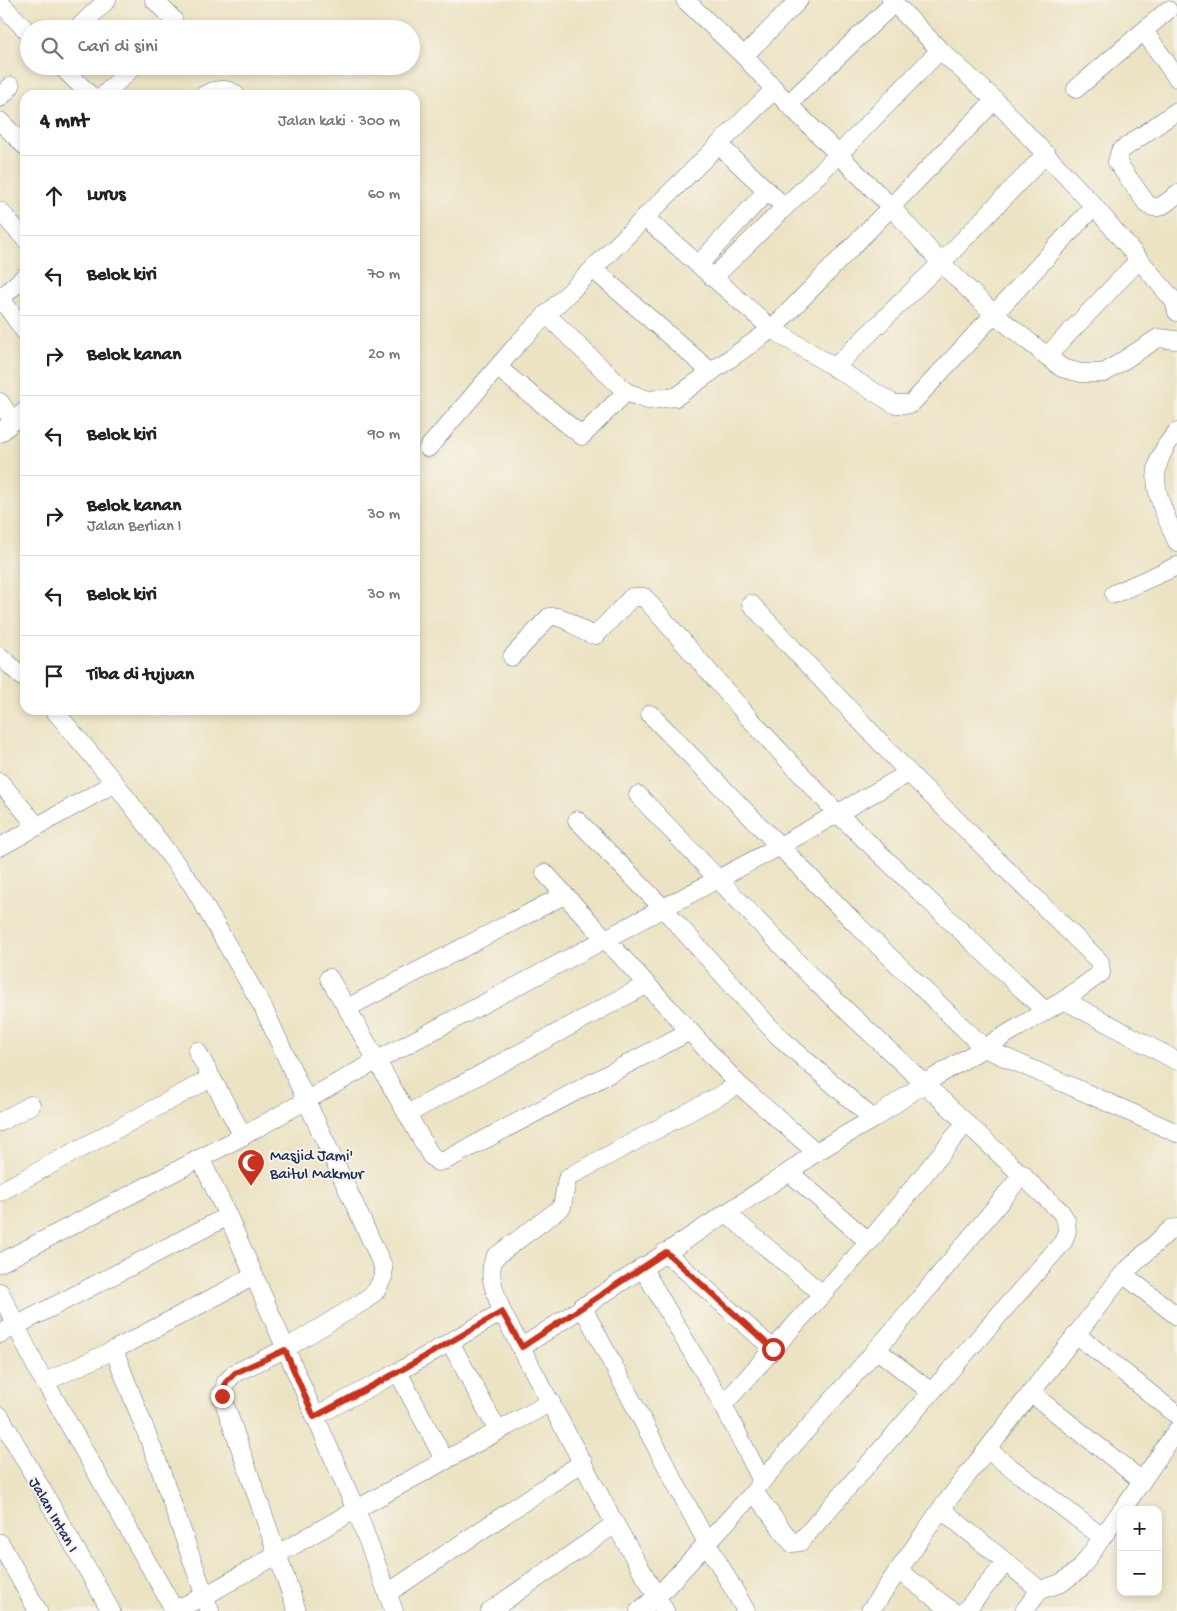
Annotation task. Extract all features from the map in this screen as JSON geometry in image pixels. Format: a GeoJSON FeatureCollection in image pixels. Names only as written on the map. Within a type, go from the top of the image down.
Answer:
{"type":"FeatureCollection","features":[{"type":"Feature","properties":{"kind":"street"},"geometry":{"type":"LineString","coordinates":[[86,20],[107,0]]}},
{"type":"Feature","properties":{"kind":"street"},"geometry":{"type":"LineString","coordinates":[[154,0],[172,20]]}},
{"type":"Feature","properties":{"kind":"street"},"geometry":{"type":"LineString","coordinates":[[744,56],[799,0]]}},
{"type":"Feature","properties":{"kind":"street"},"geometry":{"type":"LineString","coordinates":[[691,2],[788,104],[892,208],[941,263],[994,313],[1062,368],[1081,373],[1104,373],[1158,338],[1176,338]]}},
{"type":"Feature","properties":{"kind":"street"},"geometry":{"type":"LineString","coordinates":[[788,104],[892,2],[940,50],[996,100],[1094,206],[1138,261],[1174,301],[1177,312]]}},
{"type":"Feature","properties":{"kind":"street"},"geometry":{"type":"LineString","coordinates":[[4,3],[20,22]]}},
{"type":"Feature","properties":{"kind":"street"},"geometry":{"type":"LineString","coordinates":[[1076,89],[1168,10]]}},
{"type":"Feature","properties":{"kind":"street"},"geometry":{"type":"LineString","coordinates":[[1144,31],[1177,78]]}},
{"type":"Feature","properties":{"kind":"street"},"geometry":{"type":"LineString","coordinates":[[713,278],[784,206],[838,155],[940,50]]}},
{"type":"Feature","properties":{"kind":"street"},"geometry":{"type":"LineString","coordinates":[[70,75],[85,90]]}},
{"type":"Feature","properties":{"kind":"street"},"geometry":{"type":"LineString","coordinates":[[109,90],[125,75]]}},
{"type":"Feature","properties":{"kind":"street"},"geometry":{"type":"LineString","coordinates":[[428,448],[546,314],[644,217],[720,146],[775,89]]}},
{"type":"Feature","properties":{"kind":"street"},"geometry":{"type":"LineString","coordinates":[[546,314],[626,392],[648,400],[676,397],[772,329],[996,100]]}},
{"type":"Feature","properties":{"kind":"street"},"geometry":{"type":"LineString","coordinates":[[1177,111],[1120,151],[1117,162],[1147,204],[1152,208],[1158,208],[1177,194]]}},
{"type":"Feature","properties":{"kind":"street"},"geometry":{"type":"LineString","coordinates":[[0,121],[20,141]]}},
{"type":"Feature","properties":{"kind":"street"},"geometry":{"type":"LineString","coordinates":[[720,146],[784,206]]}},
{"type":"Feature","properties":{"kind":"street"},"geometry":{"type":"LineString","coordinates":[[834,368],[941,263],[1046,154]]}},
{"type":"Feature","properties":{"kind":"street"},"geometry":{"type":"LineString","coordinates":[[699,264],[767,191]]}},
{"type":"Feature","properties":{"kind":"street"},"geometry":{"type":"LineString","coordinates":[[644,217],[772,329],[894,404],[911,404],[1094,206]]}},
{"type":"Feature","properties":{"kind":"street"},"geometry":{"type":"LineString","coordinates":[[0,211],[20,233]]}},
{"type":"Feature","properties":{"kind":"street"},"geometry":{"type":"LineString","coordinates":[[1046,356],[1138,261]]}},
{"type":"Feature","properties":{"kind":"street"},"geometry":{"type":"LineString","coordinates":[[593,269],[711,372]]}},
{"type":"Feature","properties":{"kind":"street"},"geometry":{"type":"LineString","coordinates":[[20,280],[0,298],[20,325]]}},
{"type":"Feature","properties":{"kind":"street"},"geometry":{"type":"LineString","coordinates":[[498,368],[582,436],[626,392]]}},
{"type":"Feature","properties":{"kind":"street"},"geometry":{"type":"LineString","coordinates":[[0,402],[19,416],[0,432]]}},
{"type":"Feature","properties":{"kind":"street"},"geometry":{"type":"LineString","coordinates":[[1177,432],[1162,451],[1156,467],[1155,480],[1160,503],[1177,542]]}},
{"type":"Feature","properties":{"kind":"street"},"geometry":{"type":"LineString","coordinates":[[1114,594],[1177,566]]}},
{"type":"Feature","properties":{"kind":"street"},"geometry":{"type":"LineString","coordinates":[[512,657],[549,617],[556,615],[589,635],[596,635],[632,597],[644,597],[750,719],[836,812],[1045,1011]]}},
{"type":"Feature","properties":{"kind":"street"},"geometry":{"type":"LineString","coordinates":[[522,1347],[789,1172],[816,1152],[873,1119],[925,1083],[1064,1000],[1101,973],[1100,962],[910,773],[751,604]]}},
{"type":"Feature","properties":{"kind":"street"},"geometry":{"type":"LineString","coordinates":[[0,656],[20,674]]}},
{"type":"Feature","properties":{"kind":"street"},"geometry":{"type":"LineString","coordinates":[[650,714],[984,1048],[1177,1133]]}},
{"type":"Feature","properties":{"kind":"street"},"geometry":{"type":"LineString","coordinates":[[58,715],[115,783],[193,886],[263,1007],[383,1266],[383,1277],[376,1291],[364,1301],[285,1350],[235,1373],[226,1382],[222,1396],[297,1611]]}},
{"type":"Feature","properties":{"kind":"street"},"geometry":{"type":"LineString","coordinates":[[0,1263],[243,1136],[376,1061],[605,937],[780,846],[836,812],[910,773]]}},
{"type":"Feature","properties":{"kind":"street"},"geometry":{"type":"LineString","coordinates":[[0,782],[37,826]]}},
{"type":"Feature","properties":{"kind":"street"},"geometry":{"type":"LineString","coordinates":[[0,847],[115,783]]}},
{"type":"Feature","properties":{"kind":"street"},"geometry":{"type":"LineString","coordinates":[[638,795],[816,982],[925,1083],[966,1124],[1022,1174],[1063,1216],[1067,1231],[1063,1242],[800,1542],[792,1543],[758,1486],[723,1405],[642,1267]]}},
{"type":"Feature","properties":{"kind":"street"},"geometry":{"type":"LineString","coordinates":[[577,820],[662,907],[777,1035],[873,1119]]}},
{"type":"Feature","properties":{"kind":"street"},"geometry":{"type":"LineString","coordinates":[[545,873],[739,1085],[816,1152]]}},
{"type":"Feature","properties":{"kind":"street"},"geometry":{"type":"LineString","coordinates":[[347,1008],[564,895]]}},
{"type":"Feature","properties":{"kind":"street"},"geometry":{"type":"LineString","coordinates":[[329,978],[431,1156],[438,1162],[446,1160],[690,1031]]}},
{"type":"Feature","properties":{"kind":"street"},"geometry":{"type":"LineString","coordinates":[[407,1114],[646,985]]}},
{"type":"Feature","properties":{"kind":"street"},"geometry":{"type":"LineString","coordinates":[[1064,1000],[1177,1061]]}},
{"type":"Feature","properties":{"kind":"street"},"geometry":{"type":"LineString","coordinates":[[197,1051],[243,1136]]}},
{"type":"Feature","properties":{"kind":"street"},"geometry":{"type":"LineString","coordinates":[[0,1192],[211,1078]]}},
{"type":"Feature","properties":{"kind":"street"},"geometry":{"type":"LineString","coordinates":[[662,1603],[615,1524],[502,1312],[490,1275],[495,1257],[562,1207],[565,1201],[567,1179],[739,1085]]}},
{"type":"Feature","properties":{"kind":"street"},"geometry":{"type":"LineString","coordinates":[[0,1122],[31,1105]]}},
{"type":"Feature","properties":{"kind":"street"},"geometry":{"type":"LineString","coordinates":[[723,1405],[868,1242],[966,1124]]}},
{"type":"Feature","properties":{"kind":"street"},"geometry":{"type":"LineString","coordinates":[[200,1158],[228,1216],[355,1510],[394,1611]]}},
{"type":"Feature","properties":{"kind":"street"},"geometry":{"type":"LineString","coordinates":[[789,1172],[868,1242]]}},
{"type":"Feature","properties":{"kind":"street"},"geometry":{"type":"LineString","coordinates":[[639,1611],[662,1603],[707,1543],[876,1349],[1022,1174]]}},
{"type":"Feature","properties":{"kind":"street"},"geometry":{"type":"LineString","coordinates":[[726,1213],[822,1294]]}},
{"type":"Feature","properties":{"kind":"street"},"geometry":{"type":"LineString","coordinates":[[0,1334],[16,1324],[228,1216]]}},
{"type":"Feature","properties":{"kind":"street"},"geometry":{"type":"LineString","coordinates":[[870,1611],[941,1509],[989,1451],[1031,1393],[1123,1274],[1171,1229],[1177,1228]]}},
{"type":"Feature","properties":{"kind":"street"},"geometry":{"type":"LineString","coordinates":[[666,1252],[773,1349]]}},
{"type":"Feature","properties":{"kind":"street"},"geometry":{"type":"LineString","coordinates":[[1123,1274],[1177,1316]]}},
{"type":"Feature","properties":{"kind":"street"},"geometry":{"type":"LineString","coordinates":[[45,1382],[114,1350],[254,1276]]}},
{"type":"Feature","properties":{"kind":"street"},"geometry":{"type":"LineString","coordinates":[[0,1292],[39,1373],[174,1611],[208,1603],[277,1555],[551,1402]]}},
{"type":"Feature","properties":{"kind":"street"},"geometry":{"type":"LineString","coordinates":[[582,1306],[707,1543],[746,1611]]}},
{"type":"Feature","properties":{"kind":"street"},"geometry":{"type":"LineString","coordinates":[[314,1417],[398,1372],[502,1312]]}},
{"type":"Feature","properties":{"kind":"street"},"geometry":{"type":"LineString","coordinates":[[1076,1334],[1177,1415]]}},
{"type":"Feature","properties":{"kind":"street"},"geometry":{"type":"LineString","coordinates":[[450,1342],[498,1431]]}},
{"type":"Feature","properties":{"kind":"street"},"geometry":{"type":"LineString","coordinates":[[876,1349],[931,1392]]}},
{"type":"Feature","properties":{"kind":"street"},"geometry":{"type":"LineString","coordinates":[[114,1350],[208,1603]]}},
{"type":"Feature","properties":{"kind":"street"},"geometry":{"type":"LineString","coordinates":[[398,1372],[444,1461]]}},
{"type":"Feature","properties":{"kind":"street"},"geometry":{"type":"LineString","coordinates":[[1031,1393],[1142,1481]]}},
{"type":"Feature","properties":{"kind":"street","name":"Jalan Intan I"},"geometry":{"type":"LineString","coordinates":[[0,1416],[111,1611]]}},
{"type":"Feature","properties":{"kind":"street"},"geometry":{"type":"LineString","coordinates":[[1124,1506],[1177,1430]]}},
{"type":"Feature","properties":{"kind":"street"},"geometry":{"type":"LineString","coordinates":[[989,1451],[1102,1538]]}},
{"type":"Feature","properties":{"kind":"street"},"geometry":{"type":"LineString","coordinates":[[388,1593],[583,1462]]}},
{"type":"Feature","properties":{"kind":"street"},"geometry":{"type":"LineString","coordinates":[[941,1509],[1040,1590]]}},
{"type":"Feature","properties":{"kind":"street"},"geometry":{"type":"LineString","coordinates":[[1024,1611],[1040,1590],[1061,1583],[1080,1569],[1117,1516]]}},
{"type":"Feature","properties":{"kind":"street"},"geometry":{"type":"LineString","coordinates":[[490,1611],[615,1524]]}},
{"type":"Feature","properties":{"kind":"street"},"geometry":{"type":"LineString","coordinates":[[0,1543],[38,1611]]}},
{"type":"Feature","properties":{"kind":"street"},"geometry":{"type":"LineString","coordinates":[[965,1611],[1006,1562]]}},
{"type":"Feature","properties":{"kind":"street"},"geometry":{"type":"LineString","coordinates":[[899,1571],[952,1611]]}},
{"type":"Feature","properties":{"kind":"place","name":"Masjid Jami' Baitul Makmur"},"geometry":{"type":"Point","coordinates":[251,1187]}},
{"type":"Feature","properties":{"kind":"route"},"geometry":{"type":"LineString","coordinates":[[222,1396],[226,1382],[235,1373],[285,1350],[314,1417],[398,1372],[499,1313],[502,1312],[522,1347],[666,1252],[773,1349]]}}]}
